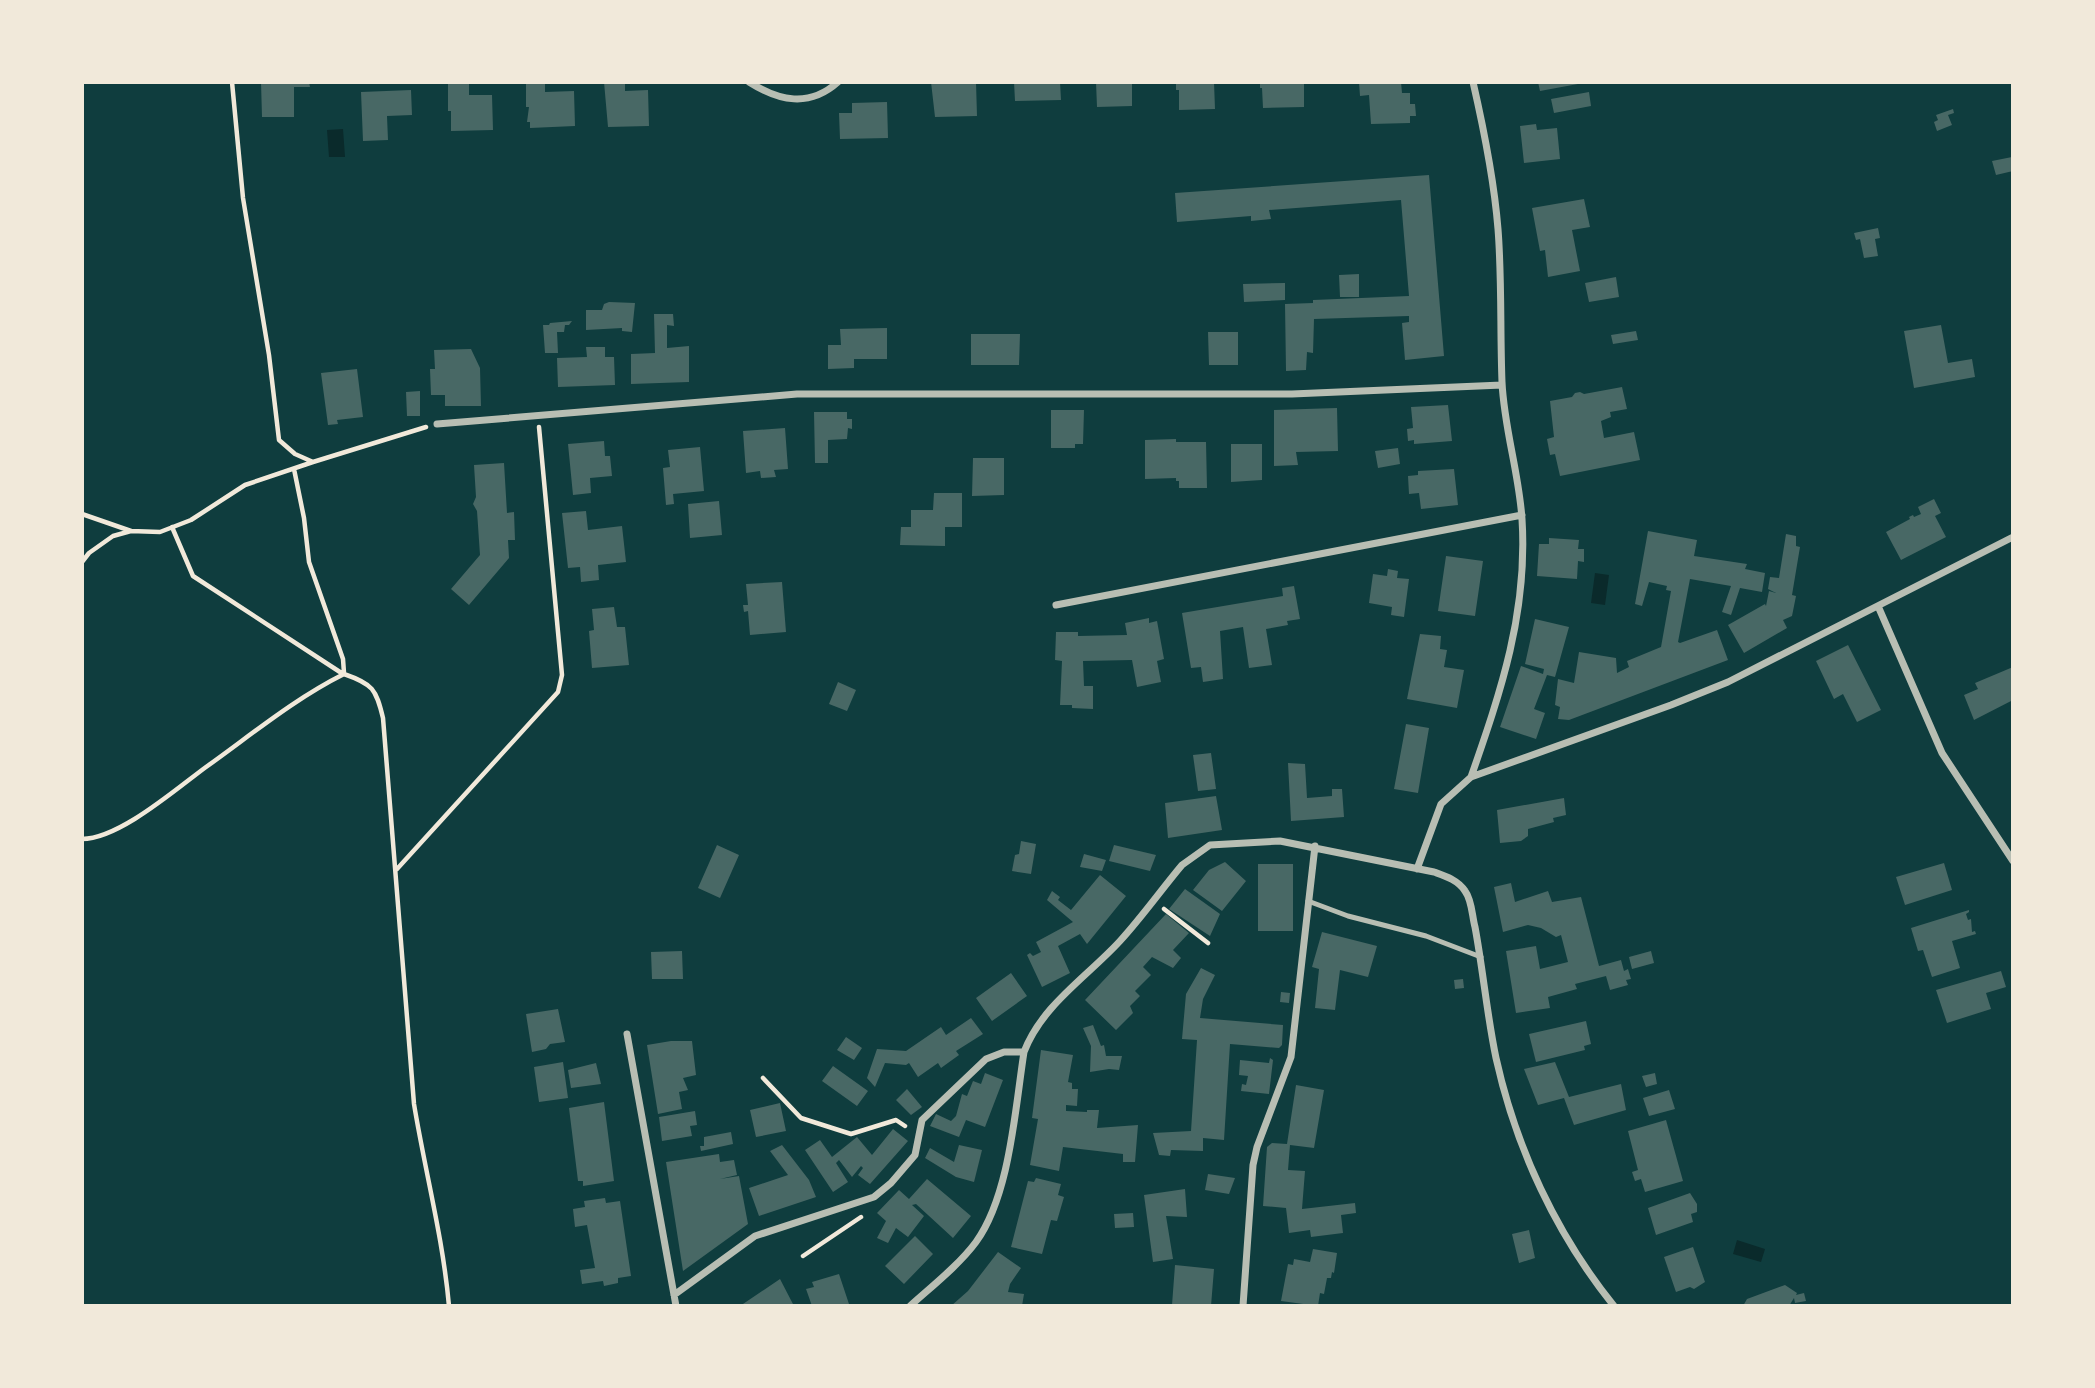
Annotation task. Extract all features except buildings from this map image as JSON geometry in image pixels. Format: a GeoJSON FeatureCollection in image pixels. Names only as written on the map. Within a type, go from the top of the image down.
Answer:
{"type":"FeatureCollection","features":[{"type":"Feature","properties":{"kind":"street"},"geometry":{"type":"LineString","coordinates":[[749,82],[768,94],[797,101],[829,91],[838,82]]}},
{"type":"Feature","properties":{"kind":"street"},"geometry":{"type":"LineString","coordinates":[[1471,777],[1496,703],[1517,622],[1523,585],[1522,515],[1502,385],[1502,290],[1498,225],[1485,133],[1473,82]]}},
{"type":"Feature","properties":{"kind":"street"},"geometry":{"type":"LineString","coordinates":[[437,424],[797,394],[1292,394],[1502,385]]}},
{"type":"Feature","properties":{"kind":"street"},"geometry":{"type":"LineString","coordinates":[[1056,605],[1522,515]]}},
{"type":"Feature","properties":{"kind":"street"},"geometry":{"type":"LineString","coordinates":[[1417,869],[1441,804],[1471,777],[1728,682],[2013,537]]}},
{"type":"Feature","properties":{"kind":"street"},"geometry":{"type":"LineString","coordinates":[[1878,606],[1942,753],[2013,861]]}},
{"type":"Feature","properties":{"kind":"street"},"geometry":{"type":"LineString","coordinates":[[910,1306],[975,1243],[989,1218],[1001,1186],[1024,1052],[1031,1034],[1046,1013],[1120,941],[1182,865],[1210,845],[1280,841],[1315,846],[1452,878],[1465,891],[1470,902],[1481,957],[1496,1057],[1508,1102],[1534,1175],[1554,1216],[1598,1286],[1615,1306]]}},
{"type":"Feature","properties":{"kind":"street"},"geometry":{"type":"LineString","coordinates":[[1243,1306],[1253,1165],[1290,1057],[1315,846]]}},
{"type":"Feature","properties":{"kind":"street"},"geometry":{"type":"LineString","coordinates":[[627,1034],[676,1306]]}},
{"type":"Feature","properties":{"kind":"street"},"geometry":{"type":"LineString","coordinates":[[674,1295],[755,1236],[874,1196],[891,1182],[915,1155],[922,1120],[986,1059],[1004,1052],[1024,1052]]}},
{"type":"Feature","properties":{"kind":"lane"},"geometry":{"type":"LineString","coordinates":[[1308,901],[1348,916],[1426,936],[1481,957]]}},
{"type":"Feature","properties":{"kind":"path"},"geometry":{"type":"LineString","coordinates":[[232,82],[243,198],[269,355],[279,440],[295,454],[313,462]]}},
{"type":"Feature","properties":{"kind":"path"},"geometry":{"type":"LineString","coordinates":[[397,870],[558,692],[562,675],[538,415]]}},
{"type":"Feature","properties":{"kind":"path"},"geometry":{"type":"LineString","coordinates":[[82,514],[131,531],[160,532],[191,520],[245,485],[437,424]]}},
{"type":"Feature","properties":{"kind":"path"},"geometry":{"type":"LineString","coordinates":[[294,469],[309,562],[343,659],[344,674]]}},
{"type":"Feature","properties":{"kind":"path"},"geometry":{"type":"LineString","coordinates":[[172,527],[193,576],[344,674],[363,681],[377,692],[383,718],[397,870],[414,1104],[422,1157],[446,1270],[449,1306]]}},
{"type":"Feature","properties":{"kind":"path"},"geometry":{"type":"LineString","coordinates":[[82,562],[89,553],[113,536],[131,531]]}},
{"type":"Feature","properties":{"kind":"path"},"geometry":{"type":"LineString","coordinates":[[82,839],[112,832],[152,807],[279,714],[344,674]]}},
{"type":"Feature","properties":{"kind":"path"},"geometry":{"type":"LineString","coordinates":[[1153,901],[1208,943]]}},
{"type":"Feature","properties":{"kind":"path"},"geometry":{"type":"LineString","coordinates":[[763,1078],[801,1118],[851,1134],[896,1120],[918,1135]]}},
{"type":"Feature","properties":{"kind":"water"},"geometry":{"type":"Polygon","coordinates":[[[343,129],[345,157],[329,157],[327,130],[343,129]]]}},
{"type":"Feature","properties":{"kind":"water"},"geometry":{"type":"Polygon","coordinates":[[[1595,573],[1609,575],[1605,605],[1591,603],[1595,573]]]}},
{"type":"Feature","properties":{"kind":"water"},"geometry":{"type":"Polygon","coordinates":[[[1737,1240],[1765,1249],[1761,1262],[1733,1254],[1737,1240]]]}}]}
